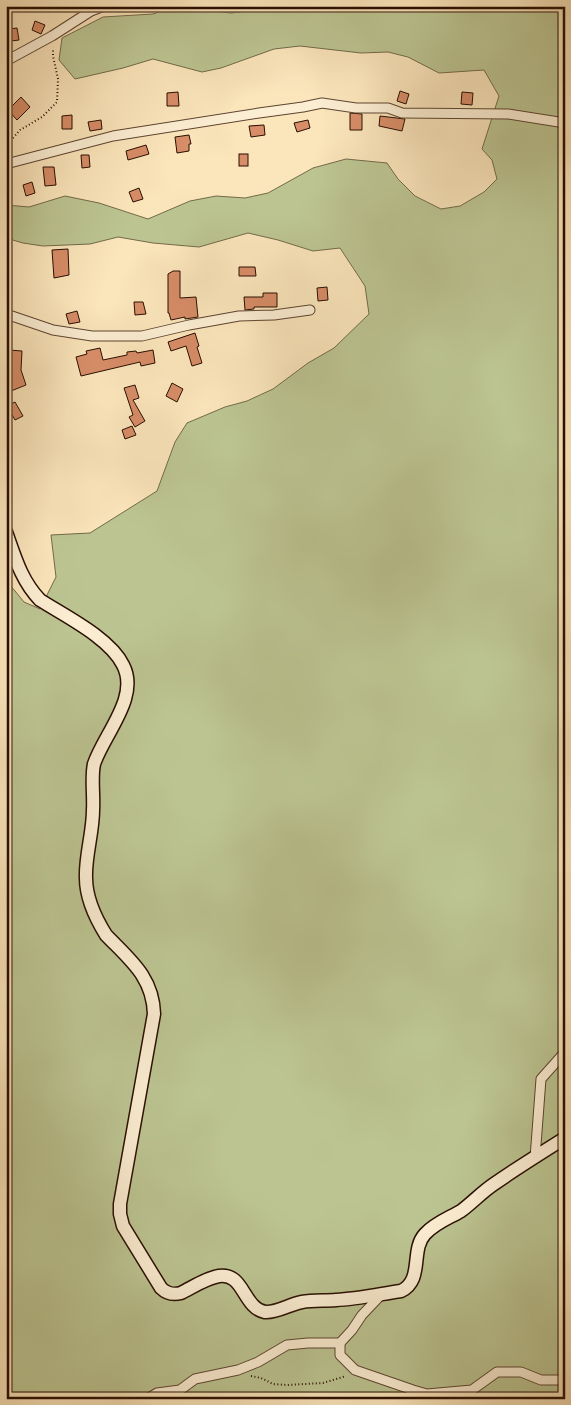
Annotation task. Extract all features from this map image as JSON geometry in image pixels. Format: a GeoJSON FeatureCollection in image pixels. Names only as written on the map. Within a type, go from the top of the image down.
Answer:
{"type":"FeatureCollection","features":[{"type":"Feature","properties":{"kind":"street"},"geometry":{"type":"LineString","coordinates":[[6,61],[52,36],[91,11],[104,6]]}},
{"type":"Feature","properties":{"kind":"street"},"geometry":{"type":"LineString","coordinates":[[6,164],[113,136],[322,103],[356,108],[388,108],[402,113],[508,114],[565,123]]}},
{"type":"Feature","properties":{"kind":"street"},"geometry":{"type":"LineString","coordinates":[[6,314],[53,330],[92,336],[142,336],[239,316],[274,315],[310,310]]}},
{"type":"Feature","properties":{"kind":"street"},"geometry":{"type":"LineString","coordinates":[[6,532],[23,577],[33,592],[40,600],[92,633],[109,647],[123,664],[128,680],[125,699],[98,753],[94,767],[93,812],[86,878],[88,893],[102,929],[141,972],[152,994],[154,1004],[154,1014],[120,1204],[120,1214],[123,1226],[161,1288],[170,1294],[181,1293],[212,1278],[221,1275],[228,1276],[235,1280],[252,1304],[264,1312],[300,1302],[337,1300],[401,1291],[412,1283],[414,1279],[419,1246],[421,1239],[427,1232],[460,1211],[495,1183],[565,1138]]}},
{"type":"Feature","properties":{"kind":"street"},"geometry":{"type":"LineString","coordinates":[[535,1158],[540,1079],[565,1052]]}},
{"type":"Feature","properties":{"kind":"street"},"geometry":{"type":"LineString","coordinates":[[382,1294],[362,1315],[340,1343],[340,1355],[355,1370],[427,1394],[472,1390],[497,1372],[521,1372],[541,1380],[565,1380]]}},
{"type":"Feature","properties":{"kind":"street"},"geometry":{"type":"LineString","coordinates":[[147,1399],[157,1392],[180,1390],[195,1379],[238,1370],[288,1346],[308,1343],[340,1343]]}},
{"type":"Feature","properties":{"kind":"path"},"geometry":{"type":"LineString","coordinates":[[6,146],[20,130],[42,117],[57,102],[58,79],[53,56],[52,36]]}},
{"type":"Feature","properties":{"kind":"path"},"geometry":{"type":"LineString","coordinates":[[238,1370],[246,1375],[261,1378],[273,1384],[287,1385],[323,1383],[348,1376]]}},
{"type":"Feature","properties":{"kind":"green space"},"geometry":{"type":"Polygon","coordinates":[[[175,6],[194,6],[207,10],[231,13],[271,6],[565,6],[565,1399],[6,1399],[6,580],[24,602],[40,609],[56,577],[51,535],[90,533],[157,491],[175,442],[187,423],[225,407],[247,401],[273,389],[308,363],[334,348],[369,314],[365,286],[340,248],[313,251],[248,233],[199,247],[153,243],[118,237],[90,244],[43,246],[6,238],[6,205],[29,207],[65,196],[99,203],[148,219],[190,201],[216,196],[245,198],[268,193],[313,168],[346,159],[387,163],[398,179],[415,196],[441,209],[460,206],[484,192],[497,179],[492,160],[482,149],[499,96],[484,70],[439,73],[408,57],[388,52],[361,53],[300,46],[274,49],[221,68],[202,72],[153,59],[75,79],[59,60],[62,38],[103,17],[153,14],[175,6]]]}},
{"type":"Feature","properties":{"kind":"building"},"geometry":{"type":"Polygon","coordinates":[[[35,21],[45,25],[41,34],[32,30],[35,21]]]}},
{"type":"Feature","properties":{"kind":"building"},"geometry":{"type":"Polygon","coordinates":[[[17,28],[19,40],[11,41],[9,29],[17,28]]]}},
{"type":"Feature","properties":{"kind":"building"},"geometry":{"type":"Polygon","coordinates":[[[400,91],[409,94],[406,104],[397,101],[400,91]]]}},
{"type":"Feature","properties":{"kind":"building"},"geometry":{"type":"Polygon","coordinates":[[[178,92],[179,106],[167,106],[167,93],[178,92]]]}},
{"type":"Feature","properties":{"kind":"building"},"geometry":{"type":"Polygon","coordinates":[[[462,92],[473,93],[472,105],[461,104],[462,92]]]}},
{"type":"Feature","properties":{"kind":"building"},"geometry":{"type":"Polygon","coordinates":[[[21,97],[30,107],[17,120],[8,110],[21,97]]]}},
{"type":"Feature","properties":{"kind":"building"},"geometry":{"type":"Polygon","coordinates":[[[350,113],[362,114],[362,130],[350,130],[350,113]]]}},
{"type":"Feature","properties":{"kind":"building"},"geometry":{"type":"Polygon","coordinates":[[[72,115],[72,129],[62,129],[62,116],[72,115]]]}},
{"type":"Feature","properties":{"kind":"building"},"geometry":{"type":"Polygon","coordinates":[[[380,116],[405,119],[402,131],[379,126],[380,116]]]}},
{"type":"Feature","properties":{"kind":"building"},"geometry":{"type":"Polygon","coordinates":[[[101,120],[102,129],[90,131],[88,122],[101,120]]]}},
{"type":"Feature","properties":{"kind":"building"},"geometry":{"type":"Polygon","coordinates":[[[308,120],[310,128],[297,132],[294,123],[308,120]]]}},
{"type":"Feature","properties":{"kind":"building"},"geometry":{"type":"Polygon","coordinates":[[[264,125],[265,135],[251,137],[249,126],[264,125]]]}},
{"type":"Feature","properties":{"kind":"building"},"geometry":{"type":"Polygon","coordinates":[[[189,135],[191,144],[189,144],[189,151],[177,153],[175,137],[189,135]]]}},
{"type":"Feature","properties":{"kind":"building"},"geometry":{"type":"Polygon","coordinates":[[[146,145],[149,154],[128,160],[126,151],[146,145]]]}},
{"type":"Feature","properties":{"kind":"building"},"geometry":{"type":"Polygon","coordinates":[[[239,154],[248,154],[248,166],[239,166],[239,154]]]}},
{"type":"Feature","properties":{"kind":"building"},"geometry":{"type":"Polygon","coordinates":[[[81,155],[89,155],[90,167],[82,168],[81,155]]]}},
{"type":"Feature","properties":{"kind":"building"},"geometry":{"type":"Polygon","coordinates":[[[43,167],[54,167],[56,185],[45,186],[43,167]]]}},
{"type":"Feature","properties":{"kind":"building"},"geometry":{"type":"Polygon","coordinates":[[[32,182],[35,193],[26,196],[23,185],[32,182]]]}},
{"type":"Feature","properties":{"kind":"building"},"geometry":{"type":"Polygon","coordinates":[[[139,188],[143,199],[133,202],[129,192],[139,188]]]}},
{"type":"Feature","properties":{"kind":"building"},"geometry":{"type":"Polygon","coordinates":[[[68,249],[69,275],[54,278],[52,250],[68,249]]]}},
{"type":"Feature","properties":{"kind":"building"},"geometry":{"type":"Polygon","coordinates":[[[239,267],[255,267],[256,276],[239,276],[239,267]]]}},
{"type":"Feature","properties":{"kind":"building"},"geometry":{"type":"Polygon","coordinates":[[[173,271],[180,271],[180,298],[196,297],[198,317],[171,320],[168,313],[168,274],[173,271]]]}},
{"type":"Feature","properties":{"kind":"building"},"geometry":{"type":"Polygon","coordinates":[[[327,287],[328,300],[318,301],[317,288],[327,287]]]}},
{"type":"Feature","properties":{"kind":"building"},"geometry":{"type":"Polygon","coordinates":[[[263,293],[277,293],[277,307],[254,307],[254,309],[245,310],[244,297],[263,297],[263,293]]]}},
{"type":"Feature","properties":{"kind":"building"},"geometry":{"type":"Polygon","coordinates":[[[134,302],[143,302],[146,314],[135,315],[134,302]]]}},
{"type":"Feature","properties":{"kind":"building"},"geometry":{"type":"Polygon","coordinates":[[[77,311],[80,322],[69,324],[66,314],[77,311]]]}},
{"type":"Feature","properties":{"kind":"building"},"geometry":{"type":"Polygon","coordinates":[[[195,333],[202,363],[192,366],[186,346],[171,351],[168,342],[195,333]]]}},
{"type":"Feature","properties":{"kind":"building"},"geometry":{"type":"Polygon","coordinates":[[[100,348],[103,360],[127,355],[127,352],[136,351],[137,353],[153,350],[155,363],[141,366],[140,362],[81,376],[76,357],[87,354],[86,351],[100,348]]]}},
{"type":"Feature","properties":{"kind":"building"},"geometry":{"type":"Polygon","coordinates":[[[9,350],[22,351],[21,370],[26,385],[6,393],[6,373],[8,372],[9,350]]]}},
{"type":"Feature","properties":{"kind":"building"},"geometry":{"type":"Polygon","coordinates":[[[172,383],[183,389],[177,402],[166,396],[172,383]]]}},
{"type":"Feature","properties":{"kind":"building"},"geometry":{"type":"Polygon","coordinates":[[[135,385],[139,398],[133,400],[145,421],[135,427],[129,417],[133,415],[124,388],[135,385]]]}},
{"type":"Feature","properties":{"kind":"building"},"geometry":{"type":"Polygon","coordinates":[[[15,402],[23,416],[15,420],[7,406],[15,402]]]}},
{"type":"Feature","properties":{"kind":"building"},"geometry":{"type":"Polygon","coordinates":[[[132,426],[136,435],[125,439],[122,430],[132,426]]]}}]}
